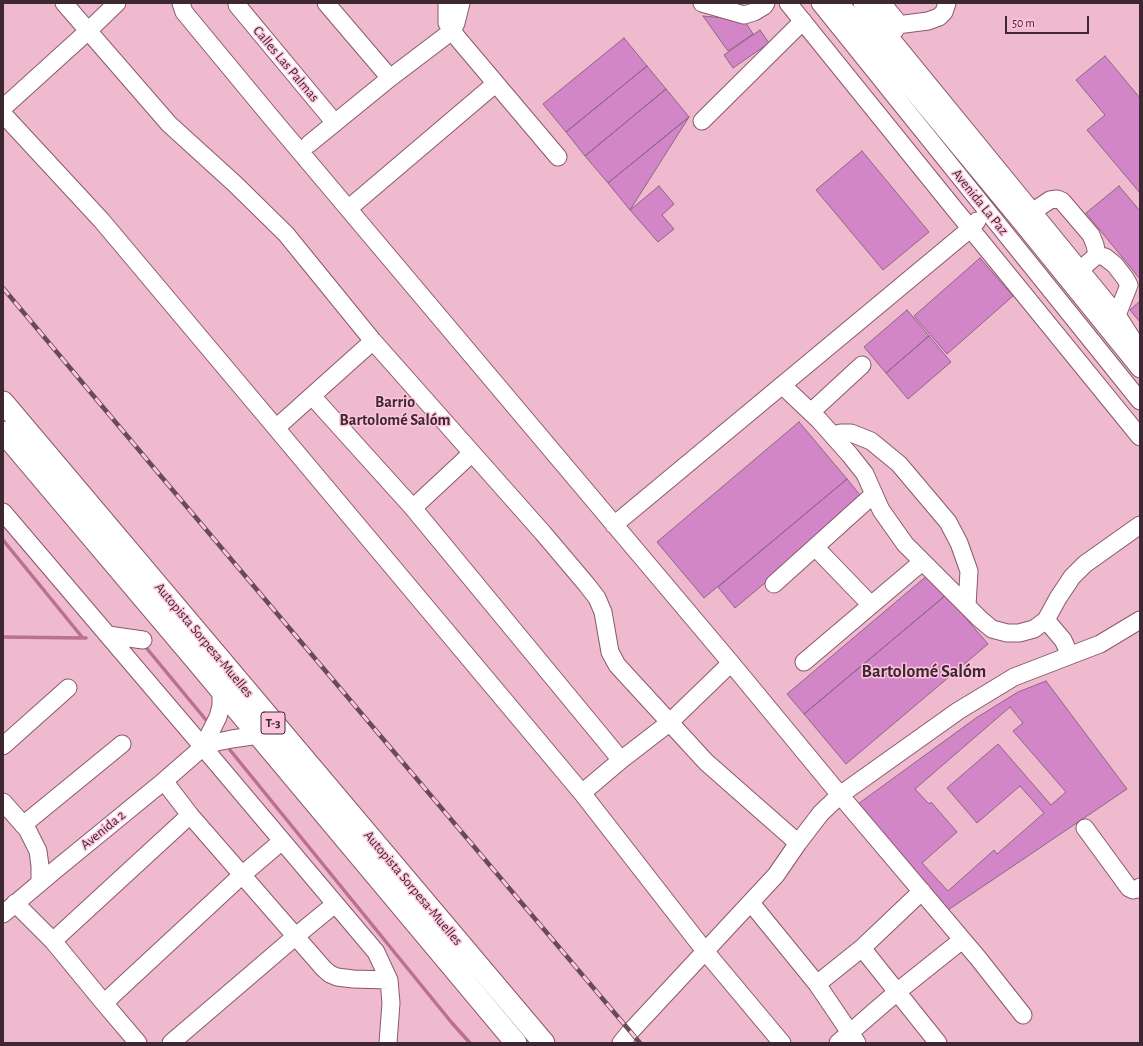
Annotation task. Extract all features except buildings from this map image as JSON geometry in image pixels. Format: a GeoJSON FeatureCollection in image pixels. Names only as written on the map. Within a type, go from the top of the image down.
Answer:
{"type":"FeatureCollection","features":[{"type":"Feature","properties":{"kind":"main road","name":"Autopista Sorpesa-Muelles"},"geometry":{"type":"LineString","coordinates":[[3,402],[544,1043]]}},
{"type":"Feature","properties":{"kind":"main road","name":"Autopista Sorpesa-Muelles"},"geometry":{"type":"LineString","coordinates":[[3,432],[259,735],[516,1043]]}},
{"type":"Feature","properties":{"kind":"street"},"geometry":{"type":"LineString","coordinates":[[64,3],[169,124],[286,234],[373,341],[590,589],[597,598],[603,612],[610,652],[617,665],[706,762],[798,843]]}},
{"type":"Feature","properties":{"kind":"street"},"geometry":{"type":"LineString","coordinates":[[3,108],[88,31],[116,3]]}},
{"type":"Feature","properties":{"kind":"street"},"geometry":{"type":"LineString","coordinates":[[181,3],[184,12],[270,116],[922,891],[1023,1015]]}},
{"type":"Feature","properties":{"kind":"street"},"geometry":{"type":"LineString","coordinates":[[326,3],[390,78]]}},
{"type":"Feature","properties":{"kind":"street"},"geometry":{"type":"LineString","coordinates":[[447,3],[447,23],[452,31],[495,84],[558,157]]}},
{"type":"Feature","properties":{"kind":"street"},"geometry":{"type":"LineString","coordinates":[[309,144],[390,78],[452,31],[456,23],[460,3]]}},
{"type":"Feature","properties":{"kind":"street"},"geometry":{"type":"LineString","coordinates":[[702,3],[744,15],[754,12],[766,3]]}},
{"type":"Feature","properties":{"kind":"street"},"geometry":{"type":"LineString","coordinates":[[788,3],[1140,437]]}},
{"type":"Feature","properties":{"kind":"street","name":"Avenida La Paz"},"geometry":{"type":"LineString","coordinates":[[820,3],[1140,401]]}},
{"type":"Feature","properties":{"kind":"street"},"geometry":{"type":"LineString","coordinates":[[844,8],[862,3],[887,35]]}},
{"type":"Feature","properties":{"kind":"street"},"geometry":{"type":"LineString","coordinates":[[882,3],[896,20],[887,35]]}},
{"type":"Feature","properties":{"kind":"street"},"geometry":{"type":"LineString","coordinates":[[887,35],[939,18],[944,12],[947,3]]}},
{"type":"Feature","properties":{"kind":"street","name":"Calles Las Palmas"},"geometry":{"type":"LineString","coordinates":[[237,5],[335,123]]}},
{"type":"Feature","properties":{"kind":"street","name":"Avenida La Paz"},"geometry":{"type":"LineString","coordinates":[[844,8],[887,35],[1027,217],[1140,369]]}},
{"type":"Feature","properties":{"kind":"street"},"geometry":{"type":"LineString","coordinates":[[702,121],[803,21]]}},
{"type":"Feature","properties":{"kind":"street"},"geometry":{"type":"LineString","coordinates":[[354,203],[495,84]]}},
{"type":"Feature","properties":{"kind":"street"},"geometry":{"type":"LineString","coordinates":[[3,114],[102,221],[276,428],[582,793],[705,951],[782,1043]]}},
{"type":"Feature","properties":{"kind":"street"},"geometry":{"type":"LineString","coordinates":[[894,135],[914,120]]}},
{"type":"Feature","properties":{"kind":"street"},"geometry":{"type":"LineString","coordinates":[[1007,236],[1027,217],[1050,200],[1057,199],[1062,201],[1091,235],[1095,245],[1096,255]]}},
{"type":"Feature","properties":{"kind":"street"},"geometry":{"type":"LineString","coordinates":[[614,525],[970,229],[986,210]]}},
{"type":"Feature","properties":{"kind":"street"},"geometry":{"type":"LineString","coordinates":[[1027,217],[1080,270],[1117,315],[1138,348],[1140,369],[1126,383]]}},
{"type":"Feature","properties":{"kind":"street"},"geometry":{"type":"LineString","coordinates":[[1080,270],[1096,255]]}},
{"type":"Feature","properties":{"kind":"street"},"geometry":{"type":"LineString","coordinates":[[1096,255],[1105,257],[1115,265],[1126,278],[1129,285],[1117,315]]}},
{"type":"Feature","properties":{"kind":"street"},"geometry":{"type":"LineString","coordinates":[[276,428],[373,341]]}},
{"type":"Feature","properties":{"kind":"street"},"geometry":{"type":"LineString","coordinates":[[812,412],[862,365]]}},
{"type":"Feature","properties":{"kind":"street"},"geometry":{"type":"LineString","coordinates":[[1093,380],[1111,365]]}},
{"type":"Feature","properties":{"kind":"street"},"geometry":{"type":"LineString","coordinates":[[782,385],[812,412],[865,474],[881,510],[905,544],[992,629],[1007,633],[1019,633],[1034,629],[1046,620],[1072,577],[1085,564],[1140,524]]}},
{"type":"Feature","properties":{"kind":"street"},"geometry":{"type":"LineString","coordinates":[[312,396],[413,508],[621,760]]}},
{"type":"Feature","properties":{"kind":"street"},"geometry":{"type":"LineString","coordinates":[[832,435],[851,433],[871,441],[899,464],[948,522],[969,571],[967,606]]}},
{"type":"Feature","properties":{"kind":"street"},"geometry":{"type":"LineString","coordinates":[[413,508],[472,453]]}},
{"type":"Feature","properties":{"kind":"street"},"geometry":{"type":"LineString","coordinates":[[774,584],[874,494]]}},
{"type":"Feature","properties":{"kind":"street"},"geometry":{"type":"LineString","coordinates":[[3,512],[203,746],[376,952],[389,980],[391,1003],[388,1043]]}},
{"type":"Feature","properties":{"kind":"street"},"geometry":{"type":"LineString","coordinates":[[815,547],[871,605]]}},
{"type":"Feature","properties":{"kind":"street"},"geometry":{"type":"LineString","coordinates":[[804,662],[922,562]]}},
{"type":"Feature","properties":{"kind":"street"},"geometry":{"type":"LineString","coordinates":[[1046,620],[1063,640],[1070,655]]}},
{"type":"Feature","properties":{"kind":"street"},"geometry":{"type":"LineString","coordinates":[[621,1043],[776,875],[821,813],[840,795],[964,707],[1014,677],[1100,644],[1140,620]]}},
{"type":"Feature","properties":{"kind":"street"},"geometry":{"type":"LineString","coordinates":[[108,635],[143,640]]}},
{"type":"Feature","properties":{"kind":"street"},"geometry":{"type":"LineString","coordinates":[[582,793],[621,760],[669,723],[731,663]]}},
{"type":"Feature","properties":{"kind":"street"},"geometry":{"type":"LineString","coordinates":[[3,746],[68,688]]}},
{"type":"Feature","properties":{"kind":"street"},"geometry":{"type":"LineString","coordinates":[[203,746],[218,718],[221,706],[221,691]]}},
{"type":"Feature","properties":{"kind":"street","name":"T-3"},"geometry":{"type":"LineString","coordinates":[[203,746],[232,739],[259,735]]}},
{"type":"Feature","properties":{"kind":"street"},"geometry":{"type":"LineString","coordinates":[[23,825],[122,744]]}},
{"type":"Feature","properties":{"kind":"street","name":"Avenida 2"},"geometry":{"type":"LineString","coordinates":[[9,908],[164,781],[203,746]]}},
{"type":"Feature","properties":{"kind":"street"},"geometry":{"type":"LineString","coordinates":[[164,781],[190,815],[324,969],[337,977],[389,980]]}},
{"type":"Feature","properties":{"kind":"street"},"geometry":{"type":"LineString","coordinates":[[3,802],[27,829],[38,851],[40,882]]}},
{"type":"Feature","properties":{"kind":"street"},"geometry":{"type":"LineString","coordinates":[[54,941],[190,815]]}},
{"type":"Feature","properties":{"kind":"street"},"geometry":{"type":"LineString","coordinates":[[1085,828],[1129,888],[1133,890],[1140,887]]}},
{"type":"Feature","properties":{"kind":"street"},"geometry":{"type":"LineString","coordinates":[[104,1003],[282,841]]}},
{"type":"Feature","properties":{"kind":"street"},"geometry":{"type":"LineString","coordinates":[[818,984],[862,948],[922,891]]}},
{"type":"Feature","properties":{"kind":"street"},"geometry":{"type":"LineString","coordinates":[[751,903],[818,984],[849,1039],[897,992],[962,940]]}},
{"type":"Feature","properties":{"kind":"street"},"geometry":{"type":"LineString","coordinates":[[171,1043],[335,904]]}},
{"type":"Feature","properties":{"kind":"street"},"geometry":{"type":"LineString","coordinates":[[9,908],[54,941],[138,1043]]}},
{"type":"Feature","properties":{"kind":"street"},"geometry":{"type":"LineString","coordinates":[[862,948],[938,1043]]}},
{"type":"Feature","properties":{"kind":"waterway"},"geometry":{"type":"LineString","coordinates":[[3,540],[82,637]]}},
{"type":"Feature","properties":{"kind":"waterway"},"geometry":{"type":"LineString","coordinates":[[3,637],[86,638]]}},
{"type":"Feature","properties":{"kind":"waterway"},"geometry":{"type":"LineString","coordinates":[[144,645],[206,720]]}},
{"type":"Feature","properties":{"kind":"waterway"},"geometry":{"type":"LineString","coordinates":[[230,750],[452,1023],[470,1043]]}},
{"type":"Feature","properties":{"kind":"railway"},"geometry":{"type":"LineString","coordinates":[[3,288],[640,1043]]}},
{"type":"Feature","properties":{"kind":"district","name":"Barrio Bartolomé Salóm"},"geometry":{"type":"Point","coordinates":[395,411]}},
{"type":"Feature","properties":{"kind":"district","name":"Bartolomé Salóm"},"geometry":{"type":"Point","coordinates":[924,672]}}]}
